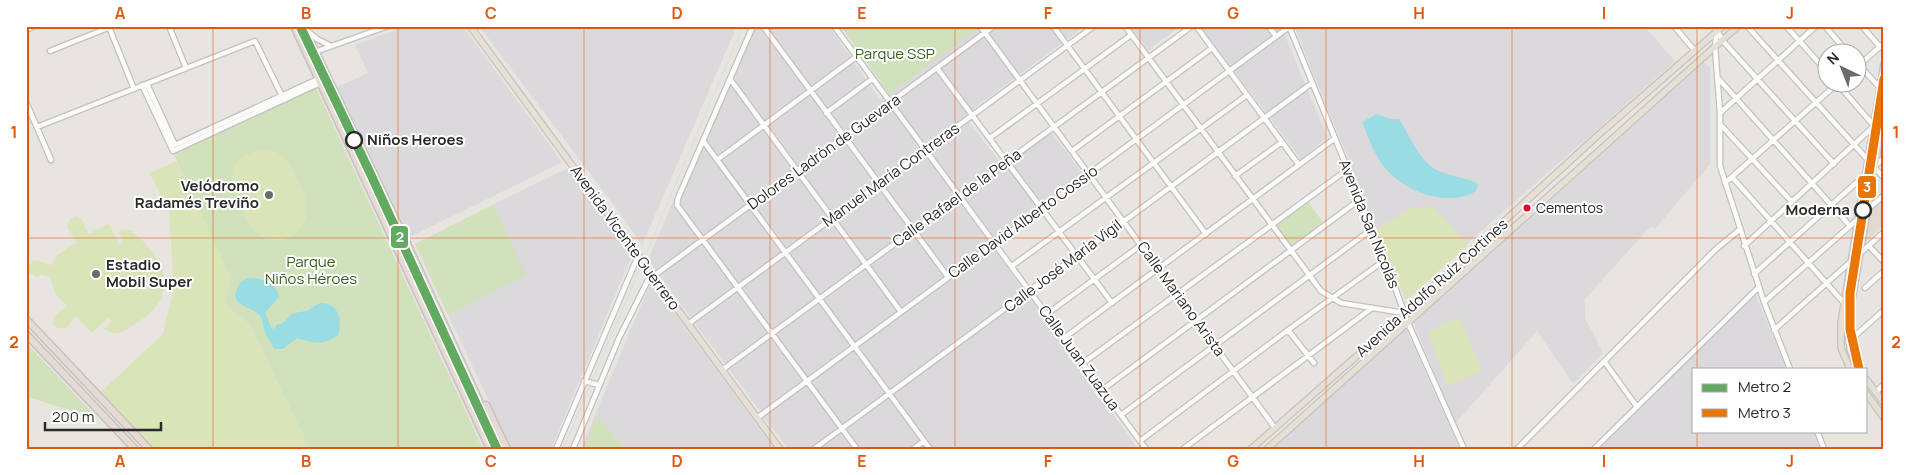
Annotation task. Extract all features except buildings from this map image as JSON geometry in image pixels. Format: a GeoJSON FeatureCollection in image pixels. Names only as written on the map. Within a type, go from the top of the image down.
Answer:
{"type":"FeatureCollection","features":[{"type":"Feature","properties":{"kind":"highway"},"geometry":{"type":"LineString","coordinates":[[294,26],[490,449]]}},
{"type":"Feature","properties":{"kind":"highway"},"geometry":{"type":"LineString","coordinates":[[303,27],[502,449]]}},
{"type":"Feature","properties":{"kind":"highway"},"geometry":{"type":"LineString","coordinates":[[311,43],[313,68]]}},
{"type":"Feature","properties":{"kind":"highway"},"geometry":{"type":"LineString","coordinates":[[378,206],[380,188]]}},
{"type":"Feature","properties":{"kind":"highway"},"geometry":{"type":"LineString","coordinates":[[26,319],[150,449]]}},
{"type":"Feature","properties":{"kind":"highway"},"geometry":{"type":"LineString","coordinates":[[26,334],[135,449]]}},
{"type":"Feature","properties":{"kind":"highway"},"geometry":{"type":"LineString","coordinates":[[444,350],[445,360],[486,449]]}},
{"type":"Feature","properties":{"kind":"highway"},"geometry":{"type":"LineString","coordinates":[[463,363],[473,376],[507,449]]}},
{"type":"Feature","properties":{"kind":"main road","name":"Avenida Vicente Guerrero"},"geometry":{"type":"LineString","coordinates":[[470,26],[780,449]]}},
{"type":"Feature","properties":{"kind":"main road","name":"Avenida Adolfo Ruíz Cortines"},"geometry":{"type":"LineString","coordinates":[[1267,449],[1738,26]]}},
{"type":"Feature","properties":{"kind":"main road","name":"Avenida Adolfo Ruíz Cortines"},"geometry":{"type":"LineString","coordinates":[[1251,449],[1404,313],[1590,143],[1695,51],[1718,27]]}},
{"type":"Feature","properties":{"kind":"main road"},"geometry":{"type":"LineString","coordinates":[[1850,368],[1840,341],[1844,303],[1884,64]]}},
{"type":"Feature","properties":{"kind":"main road"},"geometry":{"type":"LineString","coordinates":[[1858,368],[1851,355],[1848,342],[1848,323],[1884,113]]}},
{"type":"Feature","properties":{"kind":"main road"},"geometry":{"type":"LineString","coordinates":[[1868,382],[1884,403]]}},
{"type":"Feature","properties":{"kind":"main road"},"geometry":{"type":"LineString","coordinates":[[1868,396],[1884,418]]}},
{"type":"Feature","properties":{"kind":"main road"},"geometry":{"type":"LineString","coordinates":[[1291,414],[1292,419],[1297,422]]}},
{"type":"Feature","properties":{"kind":"street"},"geometry":{"type":"LineString","coordinates":[[26,30],[34,26]]}},
{"type":"Feature","properties":{"kind":"street"},"geometry":{"type":"LineString","coordinates":[[169,26],[186,68]]}},
{"type":"Feature","properties":{"kind":"street"},"geometry":{"type":"LineString","coordinates":[[315,52],[388,26]]}},
{"type":"Feature","properties":{"kind":"street"},"geometry":{"type":"LineString","coordinates":[[753,26],[678,198],[678,208],[857,449]]}},
{"type":"Feature","properties":{"kind":"street"},"geometry":{"type":"LineString","coordinates":[[763,26],[948,277]]}},
{"type":"Feature","properties":{"kind":"street","name":"Calle Juan Zuazua"},"geometry":{"type":"LineString","coordinates":[[834,26],[1146,449]]}},
{"type":"Feature","properties":{"kind":"street","name":"Calle Mariano Arista"},"geometry":{"type":"LineString","coordinates":[[980,26],[1275,428]]}},
{"type":"Feature","properties":{"kind":"street","name":"Dolores Ladròn de Guevara"},"geometry":{"type":"LineString","coordinates":[[653,275],[994,26]]}},
{"type":"Feature","properties":{"kind":"street"},"geometry":{"type":"LineString","coordinates":[[1053,26],[1206,234]]}},
{"type":"Feature","properties":{"kind":"street","name":"Manuel María Contreras"},"geometry":{"type":"LineString","coordinates":[[688,324],[1094,26]]}},
{"type":"Feature","properties":{"kind":"street"},"geometry":{"type":"LineString","coordinates":[[1125,26],[1308,277],[1321,291],[1332,299],[1346,304],[1404,313]]}},
{"type":"Feature","properties":{"kind":"street","name":"Calle Rafael de la Peña"},"geometry":{"type":"LineString","coordinates":[[722,370],[1192,26]]}},
{"type":"Feature","properties":{"kind":"street"},"geometry":{"type":"LineString","coordinates":[[1196,26],[1299,165]]}},
{"type":"Feature","properties":{"kind":"street"},"geometry":{"type":"LineString","coordinates":[[1268,26],[1276,36]]}},
{"type":"Feature","properties":{"kind":"street"},"geometry":{"type":"LineString","coordinates":[[1674,26],[1695,51]]}},
{"type":"Feature","properties":{"kind":"street"},"geometry":{"type":"LineString","coordinates":[[1747,26],[1868,160]]}},
{"type":"Feature","properties":{"kind":"street"},"geometry":{"type":"LineString","coordinates":[[1786,26],[1818,62]]}},
{"type":"Feature","properties":{"kind":"street"},"geometry":{"type":"LineString","coordinates":[[1720,113],[1816,26]]}},
{"type":"Feature","properties":{"kind":"street"},"geometry":{"type":"LineString","coordinates":[[1825,26],[1839,42]]}},
{"type":"Feature","properties":{"kind":"street"},"geometry":{"type":"LineString","coordinates":[[1862,26],[1882,45],[1868,57]]}},
{"type":"Feature","properties":{"kind":"street"},"geometry":{"type":"LineString","coordinates":[[50,50],[110,27],[134,89]]}},
{"type":"Feature","properties":{"kind":"street"},"geometry":{"type":"LineString","coordinates":[[303,27],[318,39],[331,46]]}},
{"type":"Feature","properties":{"kind":"street","name":"Calle David Alberto Cossío"},"geometry":{"type":"LineString","coordinates":[[757,418],[1289,27]]}},
{"type":"Feature","properties":{"kind":"street","name":"Avenida San Nicolás"},"geometry":{"type":"LineString","coordinates":[[1289,27],[1385,260],[1408,323],[1464,449]]}},
{"type":"Feature","properties":{"kind":"street"},"geometry":{"type":"LineString","coordinates":[[1718,27],[1723,41],[1834,164]]}},
{"type":"Feature","properties":{"kind":"street"},"geometry":{"type":"LineString","coordinates":[[1718,27],[1715,47],[1720,113],[1720,166],[1758,287],[1790,368]]}},
{"type":"Feature","properties":{"kind":"street"},"geometry":{"type":"LineString","coordinates":[[990,138],[1131,35]]}},
{"type":"Feature","properties":{"kind":"street"},"geometry":{"type":"LineString","coordinates":[[37,127],[255,40],[283,98]]}},
{"type":"Feature","properties":{"kind":"street"},"geometry":{"type":"LineString","coordinates":[[1072,151],[1212,48]]}},
{"type":"Feature","properties":{"kind":"street"},"geometry":{"type":"LineString","coordinates":[[717,160],[856,57]]}},
{"type":"Feature","properties":{"kind":"street"},"geometry":{"type":"LineString","coordinates":[[937,68],[1112,303]]}},
{"type":"Feature","properties":{"kind":"street"},"geometry":{"type":"LineString","coordinates":[[1868,75],[1880,88]]}},
{"type":"Feature","properties":{"kind":"street"},"geometry":{"type":"LineString","coordinates":[[1718,77],[1850,226]]}},
{"type":"Feature","properties":{"kind":"street"},"geometry":{"type":"LineString","coordinates":[[730,79],[901,312]]}},
{"type":"Feature","properties":{"kind":"street"},"geometry":{"type":"LineString","coordinates":[[826,113],[872,79]]}},
{"type":"Feature","properties":{"kind":"street"},"geometry":{"type":"LineString","coordinates":[[144,84],[175,145],[319,81]]}},
{"type":"Feature","properties":{"kind":"street","name":"Calle José María Vigil"},"geometry":{"type":"LineString","coordinates":[[814,449],[1312,83]]}},
{"type":"Feature","properties":{"kind":"street"},"geometry":{"type":"LineString","coordinates":[[1725,183],[1828,92]]}},
{"type":"Feature","properties":{"kind":"street"},"geometry":{"type":"LineString","coordinates":[[1744,246],[1874,126],[1845,92]]}},
{"type":"Feature","properties":{"kind":"street","name":"Calle José María Vigil"},"geometry":{"type":"LineString","coordinates":[[1012,266],[1154,164],[1247,94]]}},
{"type":"Feature","properties":{"kind":"street"},"geometry":{"type":"LineString","coordinates":[[26,102],[51,160]]}},
{"type":"Feature","properties":{"kind":"street"},"geometry":{"type":"LineString","coordinates":[[1720,124],[1791,201]]}},
{"type":"Feature","properties":{"kind":"street"},"geometry":{"type":"LineString","coordinates":[[1064,338],[1334,139]]}},
{"type":"Feature","properties":{"kind":"street"},"geometry":{"type":"LineString","coordinates":[[704,142],[930,449]]}},
{"type":"Feature","properties":{"kind":"street"},"geometry":{"type":"LineString","coordinates":[[1235,176],[1282,142]]}},
{"type":"Feature","properties":{"kind":"street"},"geometry":{"type":"LineString","coordinates":[[1754,274],[1884,158]]}},
{"type":"Feature","properties":{"kind":"street"},"geometry":{"type":"LineString","coordinates":[[1874,167],[1884,178]]}},
{"type":"Feature","properties":{"kind":"street"},"geometry":{"type":"LineString","coordinates":[[1083,363],[1348,169]]}},
{"type":"Feature","properties":{"kind":"street"},"geometry":{"type":"LineString","coordinates":[[1732,177],[1769,221],[1844,303]]}},
{"type":"Feature","properties":{"kind":"street"},"geometry":{"type":"LineString","coordinates":[[1867,209],[1884,196]]}},
{"type":"Feature","properties":{"kind":"street"},"geometry":{"type":"LineString","coordinates":[[1102,390],[1360,200]]}},
{"type":"Feature","properties":{"kind":"street"},"geometry":{"type":"LineString","coordinates":[[1764,302],[1858,219]]}},
{"type":"Feature","properties":{"kind":"street"},"geometry":{"type":"LineString","coordinates":[[1121,415],[1372,230]]}},
{"type":"Feature","properties":{"kind":"street"},"geometry":{"type":"LineString","coordinates":[[1516,449],[1719,247],[1740,230]]}},
{"type":"Feature","properties":{"kind":"street"},"geometry":{"type":"LineString","coordinates":[[1774,330],[1884,232]]}},
{"type":"Feature","properties":{"kind":"street"},"geometry":{"type":"LineString","coordinates":[[1047,314],[1141,245]]}},
{"type":"Feature","properties":{"kind":"street"},"geometry":{"type":"LineString","coordinates":[[1869,246],[1884,262]]}},
{"type":"Feature","properties":{"kind":"street"},"geometry":{"type":"LineString","coordinates":[[556,449],[638,256]]}},
{"type":"Feature","properties":{"kind":"street"},"geometry":{"type":"LineString","coordinates":[[1140,441],[1233,370],[1385,260]]}},
{"type":"Feature","properties":{"kind":"street"},"geometry":{"type":"LineString","coordinates":[[1865,288],[1884,270]]}},
{"type":"Feature","properties":{"kind":"street"},"geometry":{"type":"LineString","coordinates":[[573,449],[599,385],[643,287],[653,275]]}},
{"type":"Feature","properties":{"kind":"street"},"geometry":{"type":"LineString","coordinates":[[1594,449],[1758,287]]}},
{"type":"Feature","properties":{"kind":"street"},"geometry":{"type":"LineString","coordinates":[[1183,449],[1372,308]]}},
{"type":"Feature","properties":{"kind":"street"},"geometry":{"type":"LineString","coordinates":[[1848,342],[1884,310]]}},
{"type":"Feature","properties":{"kind":"street"},"geometry":{"type":"LineString","coordinates":[[1288,330],[1314,363]]}},
{"type":"Feature","properties":{"kind":"street"},"geometry":{"type":"LineString","coordinates":[[1604,361],[1637,407]]}},
{"type":"Feature","properties":{"kind":"street"},"geometry":{"type":"LineString","coordinates":[[584,381],[599,385]]}},
{"type":"Feature","properties":{"kind":"street"},"geometry":{"type":"LineString","coordinates":[[1876,392],[1884,384]]}},
{"type":"Feature","properties":{"kind":"street"},"geometry":{"type":"LineString","coordinates":[[1817,432],[1824,449]]}},
{"type":"Feature","properties":{"kind":"street"},"geometry":{"type":"LineString","coordinates":[[913,449],[924,441]]}},
{"type":"Feature","properties":{"kind":"shaded area"},"geometry":{"type":"Polygon","coordinates":[[[406,26],[463,26],[562,162],[410,237],[337,87],[368,73],[355,45],[406,26]]]}},
{"type":"Feature","properties":{"kind":"shaded area"},"geometry":{"type":"Polygon","coordinates":[[[479,26],[737,26],[642,245],[622,216],[479,26]]]}},
{"type":"Feature","properties":{"kind":"shaded area"},"geometry":{"type":"Polygon","coordinates":[[[755,26],[829,26],[880,100],[975,30],[973,26],[1085,26],[964,116],[1004,167],[1052,133],[1082,173],[989,242],[1138,449],[788,449],[648,260],[671,206],[755,26]]]}},
{"type":"Feature","properties":{"kind":"shaded area"},"geometry":{"type":"Polygon","coordinates":[[[1130,26],[1181,26],[1148,50],[1130,26]]]}},
{"type":"Feature","properties":{"kind":"shaded area"},"geometry":{"type":"Polygon","coordinates":[[[1200,26],[1281,26],[1327,137],[1301,159],[1200,26]]]}},
{"type":"Feature","properties":{"kind":"shaded area"},"geometry":{"type":"Polygon","coordinates":[[[1294,26],[1644,26],[1675,61],[1405,298],[1294,26]]]}},
{"type":"Feature","properties":{"kind":"shaded area"},"geometry":{"type":"Polygon","coordinates":[[[1703,62],[1710,67],[1710,164],[1655,229],[1651,226],[1585,299],[1585,318],[1603,353],[1573,384],[1537,331],[1455,424],[1414,324],[1415,321],[1703,62]]]}},
{"type":"Feature","properties":{"kind":"shaded area"},"geometry":{"type":"Polygon","coordinates":[[[568,168],[631,257],[551,449],[512,449],[448,315],[525,275],[494,204],[568,168]]]}},
{"type":"Feature","properties":{"kind":"shaded area"},"geometry":{"type":"Polygon","coordinates":[[[1884,199],[1884,225],[1865,242],[1871,211],[1884,199]]]}},
{"type":"Feature","properties":{"kind":"shaded area"},"geometry":{"type":"Polygon","coordinates":[[[651,281],[774,449],[581,449],[651,281]]]}},
{"type":"Feature","properties":{"kind":"shaded area"},"geometry":{"type":"Polygon","coordinates":[[[1755,293],[1786,368],[1692,368],[1692,432],[1813,432],[1820,449],[1599,449],[1755,293]]]}},
{"type":"Feature","properties":{"kind":"shaded area"},"geometry":{"type":"Polygon","coordinates":[[[1405,327],[1460,449],[1275,449],[1274,446],[1405,327]]]}},
{"type":"Feature","properties":{"kind":"green space","name":"Parque SSP"},"geometry":{"type":"Polygon","coordinates":[[[841,26],[973,26],[976,30],[889,94],[841,26]]]}},
{"type":"Feature","properties":{"kind":"green space","name":"Parque Niños Héroes"},"geometry":{"type":"Polygon","coordinates":[[[316,88],[483,449],[310,449],[249,324],[226,305],[229,275],[174,154],[316,88]]]}},
{"type":"Feature","properties":{"kind":"green space","name":"Velódromo Radamés Treviño"},"geometry":{"type":"Polygon","coordinates":[[[262,149],[276,152],[285,159],[292,169],[306,200],[306,217],[303,224],[298,231],[288,238],[270,240],[256,232],[245,216],[233,187],[233,171],[237,164],[242,158],[262,149]]]}},
{"type":"Feature","properties":{"kind":"green space"},"geometry":{"type":"Polygon","coordinates":[[[177,161],[230,275],[226,305],[249,324],[310,449],[154,449],[101,392],[163,334],[174,288],[169,212],[150,173],[177,161]]]}},
{"type":"Feature","properties":{"kind":"green space"},"geometry":{"type":"Polygon","coordinates":[[[1307,201],[1323,222],[1292,245],[1289,245],[1275,227],[1276,224],[1307,201]]]}},
{"type":"Feature","properties":{"kind":"green space"},"geometry":{"type":"Polygon","coordinates":[[[494,204],[526,275],[448,315],[415,244],[494,204]]]}},
{"type":"Feature","properties":{"kind":"green space"},"geometry":{"type":"Polygon","coordinates":[[[1413,207],[1433,207],[1468,245],[1408,299],[1405,298],[1377,229],[1413,207]]]}},
{"type":"Feature","properties":{"kind":"green space","name":"Estadio Mobil Super"},"geometry":{"type":"Polygon","coordinates":[[[76,216],[84,222],[89,234],[108,224],[119,244],[122,243],[119,231],[127,230],[133,232],[157,258],[161,267],[164,285],[160,300],[151,312],[122,332],[114,333],[104,329],[111,321],[108,318],[92,333],[76,316],[66,328],[57,328],[53,325],[54,316],[67,306],[55,293],[50,277],[42,275],[36,277],[29,272],[28,266],[33,261],[38,260],[52,265],[57,255],[77,242],[67,227],[69,220],[76,216]]]}},
{"type":"Feature","properties":{"kind":"green space"},"geometry":{"type":"Polygon","coordinates":[[[1460,317],[1482,371],[1447,385],[1428,332],[1460,317]]]}},
{"type":"Feature","properties":{"kind":"green space"},"geometry":{"type":"Polygon","coordinates":[[[26,343],[97,418],[97,419],[26,396],[26,343]]]}},
{"type":"Feature","properties":{"kind":"green space"},"geometry":{"type":"Polygon","coordinates":[[[597,416],[626,449],[584,449],[597,416]]]}},
{"type":"Feature","properties":{"kind":"water"},"geometry":{"type":"Polygon","coordinates":[[[1377,114],[1390,119],[1399,119],[1417,150],[1428,164],[1444,173],[1478,184],[1476,191],[1450,198],[1435,197],[1408,187],[1396,178],[1378,158],[1362,122],[1377,114]]]}},
{"type":"Feature","properties":{"kind":"water"},"geometry":{"type":"Polygon","coordinates":[[[248,278],[268,282],[278,292],[279,297],[265,313],[272,329],[277,324],[282,324],[293,314],[306,311],[324,303],[334,307],[337,311],[340,320],[338,335],[324,342],[297,338],[283,349],[275,349],[266,334],[260,316],[243,306],[236,299],[235,295],[239,285],[248,278]]]}},
{"type":"Feature","properties":{"kind":"railway"},"geometry":{"type":"LineString","coordinates":[[563,449],[743,26]]}},
{"type":"Feature","properties":{"kind":"railway"},"geometry":{"type":"LineString","coordinates":[[1636,449],[1692,395]]}},
{"type":"Feature","properties":{"kind":"railway"},"geometry":{"type":"LineString","coordinates":[[1052,431],[1065,449]]}},
{"type":"Feature","properties":{"kind":"railway"},"geometry":{"type":"LineString","coordinates":[[1678,449],[1699,432]]}},
{"type":"Feature","properties":{"kind":"railway"},"geometry":{"type":"LineString","coordinates":[[1809,432],[1816,449]]}},
{"type":"Feature","properties":{"kind":"railway"},"geometry":{"type":"LineString","coordinates":[[1311,449],[1362,441],[1401,445],[1413,449]]}},
{"type":"Feature","properties":{"kind":"railway"},"geometry":{"type":"LineString","coordinates":[[1406,441],[1433,449]]}},
{"type":"Feature","properties":{"kind":"metro line","name":"2"},"geometry":{"type":"LineString","coordinates":[[300,26],[497,449]]}},
{"type":"Feature","properties":{"kind":"metro line","name":"3"},"geometry":{"type":"LineString","coordinates":[[1859,368],[1850,329],[1850,293],[1884,79]]}},
{"type":"Feature","properties":{"kind":"place","name":"Niños Heroes"},"geometry":{"type":"Point","coordinates":[354,140]}},
{"type":"Feature","properties":{"kind":"place","name":"Velódromo Radamés Treviño"},"geometry":{"type":"Point","coordinates":[269,195]}},
{"type":"Feature","properties":{"kind":"place","name":"Cementos"},"geometry":{"type":"Point","coordinates":[1527,208]}},
{"type":"Feature","properties":{"kind":"place","name":"Moderna"},"geometry":{"type":"Point","coordinates":[1863,210]}},
{"type":"Feature","properties":{"kind":"place","name":"Estadio Mobil Super"},"geometry":{"type":"Point","coordinates":[96,274]}}]}
